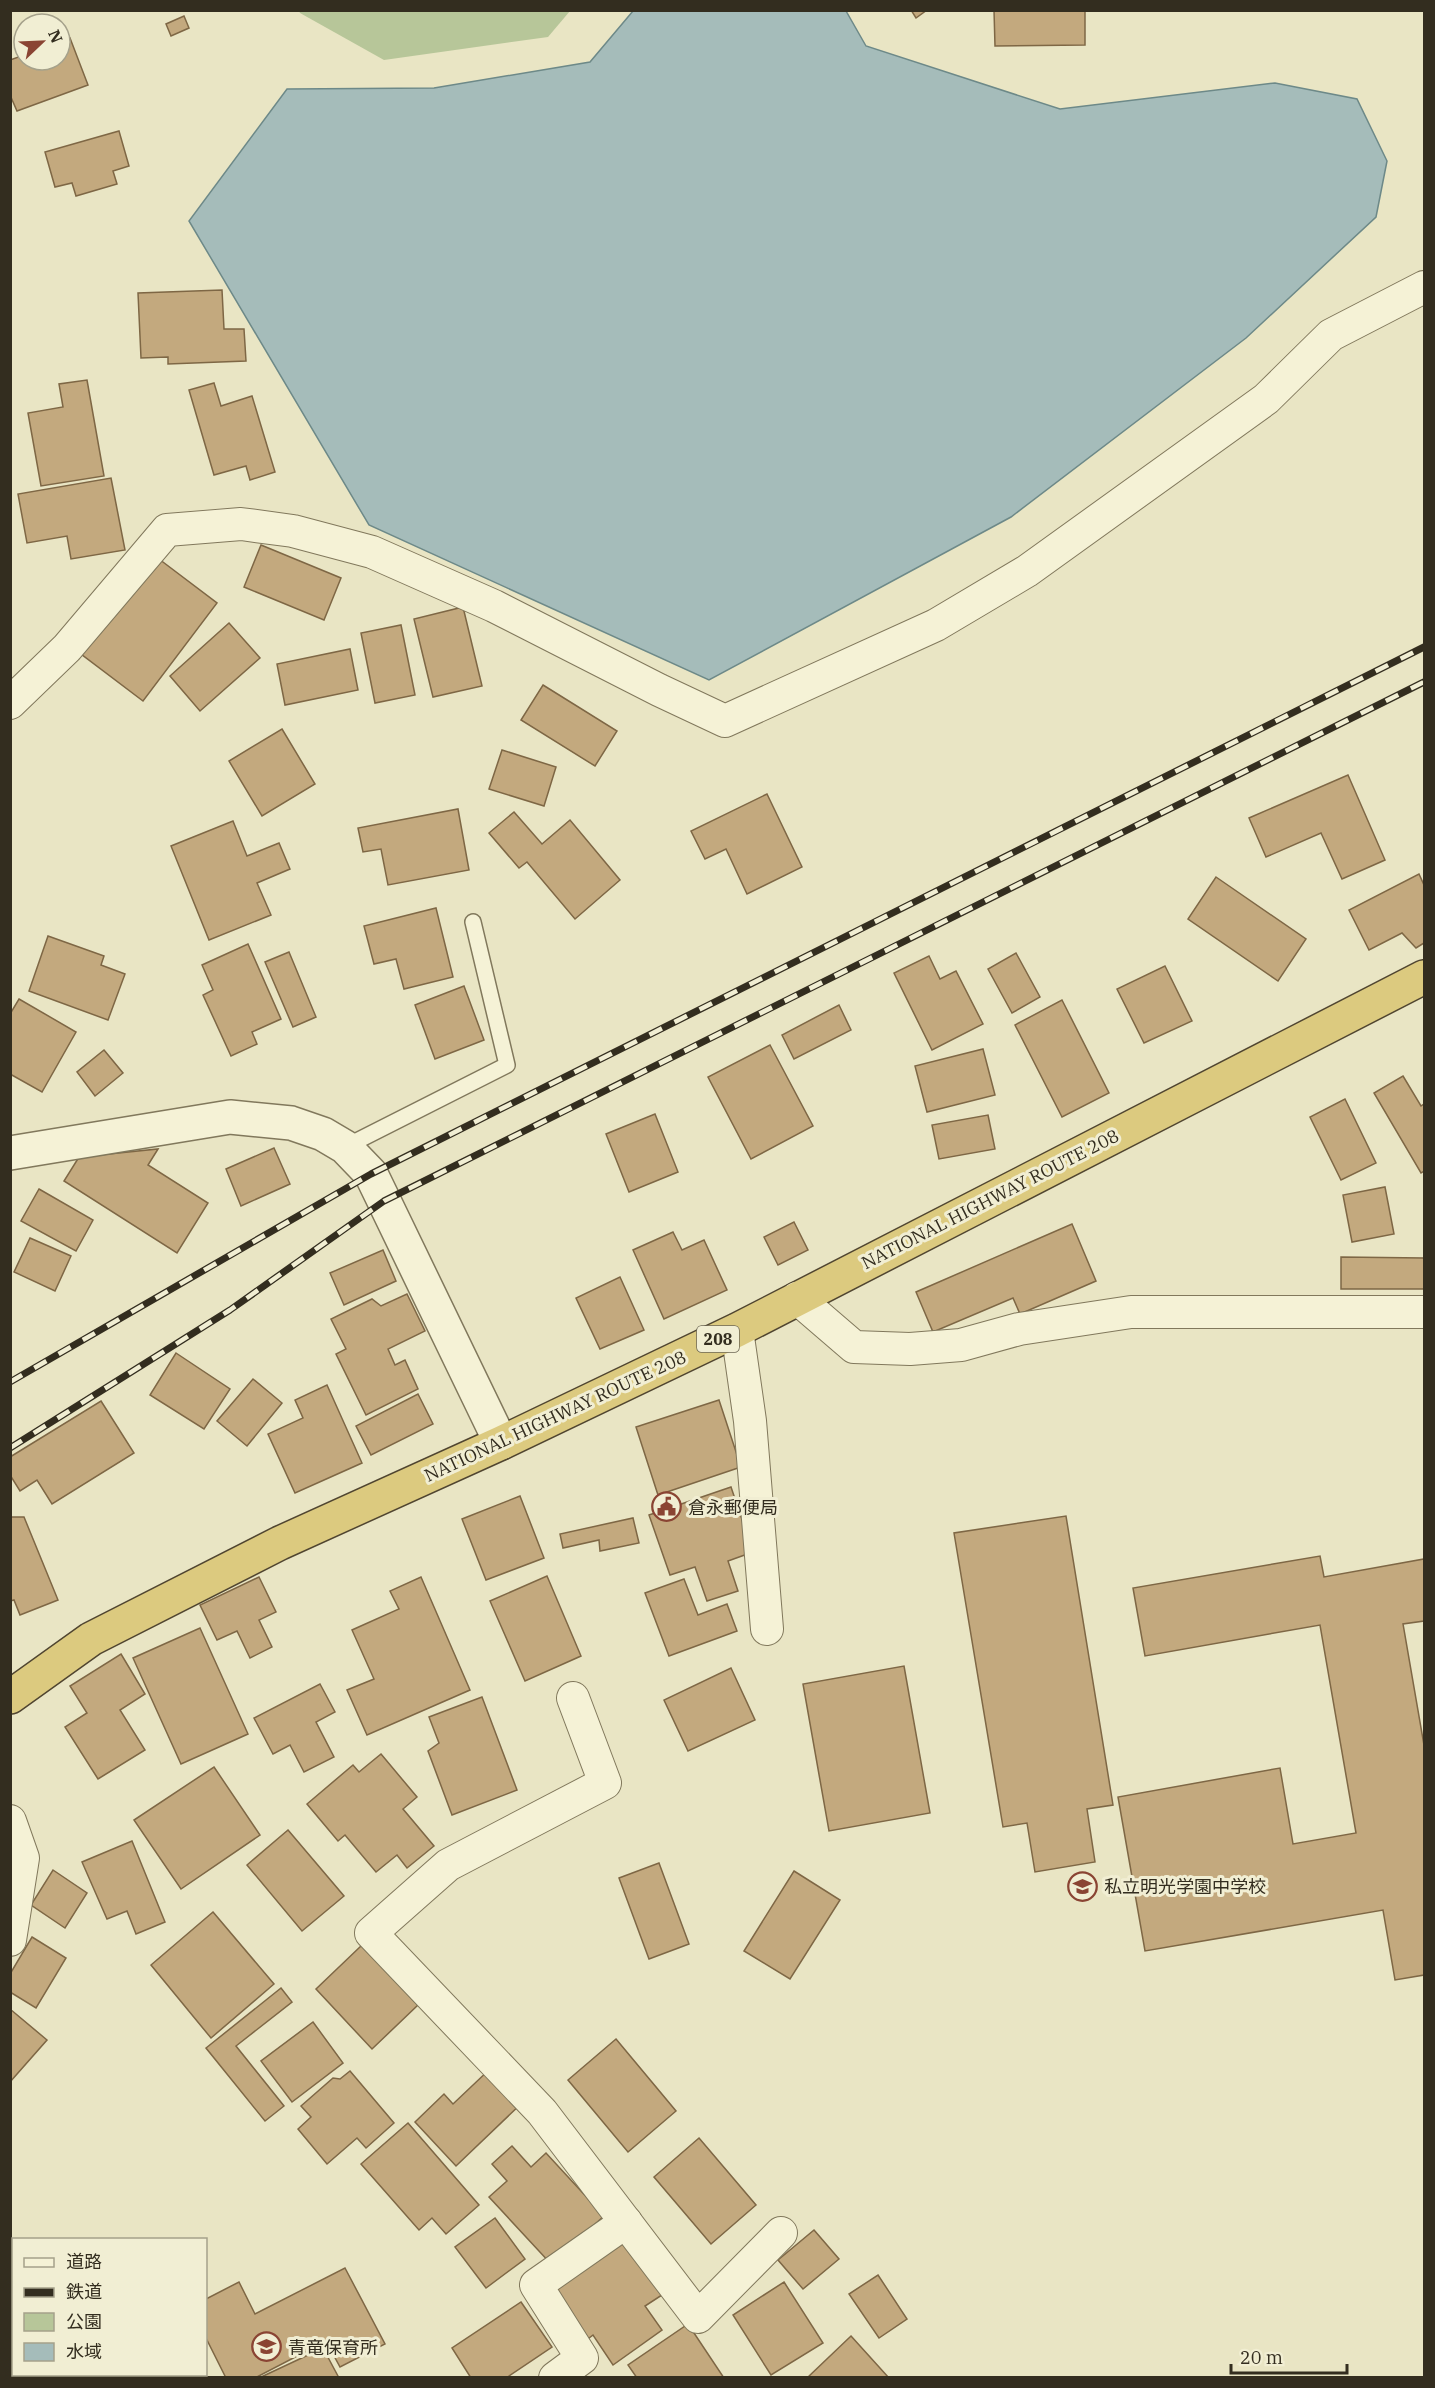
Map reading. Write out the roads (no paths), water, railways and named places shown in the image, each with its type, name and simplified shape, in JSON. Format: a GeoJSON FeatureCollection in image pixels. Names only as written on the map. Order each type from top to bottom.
{"type":"FeatureCollection","features":[{"type":"Feature","properties":{"kind":"highway","name":"NATIONAL HIGHWAY ROUTE 208"},"geometry":{"type":"LineString","coordinates":[[10,1696],[91,1639],[280,1543],[501,1443],[737,1330],[1425,976]]}},
{"type":"Feature","properties":{"kind":"street"},"geometry":{"type":"LineString","coordinates":[[10,703],[67,648],[166,531],[241,524],[293,531],[372,552],[494,606],[725,721],[936,625],[1027,571],[1266,399],[1331,335],[1425,287]]}},
{"type":"Feature","properties":{"kind":"street"},"geometry":{"type":"LineString","coordinates":[[10,1153],[230,1117],[291,1123],[323,1134],[345,1148],[371,1174],[501,1443]]}},
{"type":"Feature","properties":{"kind":"street"},"geometry":{"type":"LineString","coordinates":[[797,1298],[854,1347],[888,1348],[961,1345],[1019,1329],[1131,1312],[1425,1312]]}},
{"type":"Feature","properties":{"kind":"street"},"geometry":{"type":"LineString","coordinates":[[737,1330],[750,1421],[767,1629]]}},
{"type":"Feature","properties":{"kind":"street"},"geometry":{"type":"LineString","coordinates":[[573,1698],[605,1783],[448,1864],[371,1933],[542,2112],[698,2317],[781,2233]]}},
{"type":"Feature","properties":{"kind":"street"},"geometry":{"type":"LineString","coordinates":[[10,1821],[23,1858],[10,1940]]}},
{"type":"Feature","properties":{"kind":"street"},"geometry":{"type":"LineString","coordinates":[[555,2378],[582,2358],[536,2285],[626,2222]]}},
{"type":"Feature","properties":{"kind":"lane"},"geometry":{"type":"LineString","coordinates":[[345,1148],[507,1065],[473,922]]}},
{"type":"Feature","properties":{"kind":"water"},"geometry":{"type":"Polygon","coordinates":[[[633,11],[846,11],[866,46],[1060,109],[1275,83],[1357,99],[1387,161],[1376,217],[1246,338],[1011,517],[709,680],[369,525],[189,221],[287,89],[434,88],[590,62],[633,11]]]}},
{"type":"Feature","properties":{"kind":"railway"},"geometry":{"type":"LineString","coordinates":[[10,1382],[371,1174],[1424,647]]}},
{"type":"Feature","properties":{"kind":"railway"},"geometry":{"type":"LineString","coordinates":[[10,1448],[230,1310],[384,1201],[1424,682]]}},
{"type":"Feature","properties":{"kind":"place","name":"倉永郵便局"},"geometry":{"type":"Point","coordinates":[667,1507]}},
{"type":"Feature","properties":{"kind":"place","name":"私立明光学園中学校"},"geometry":{"type":"Point","coordinates":[1083,1886]}},
{"type":"Feature","properties":{"kind":"place","name":"青竜保育所"},"geometry":{"type":"Point","coordinates":[267,2347]}}]}
